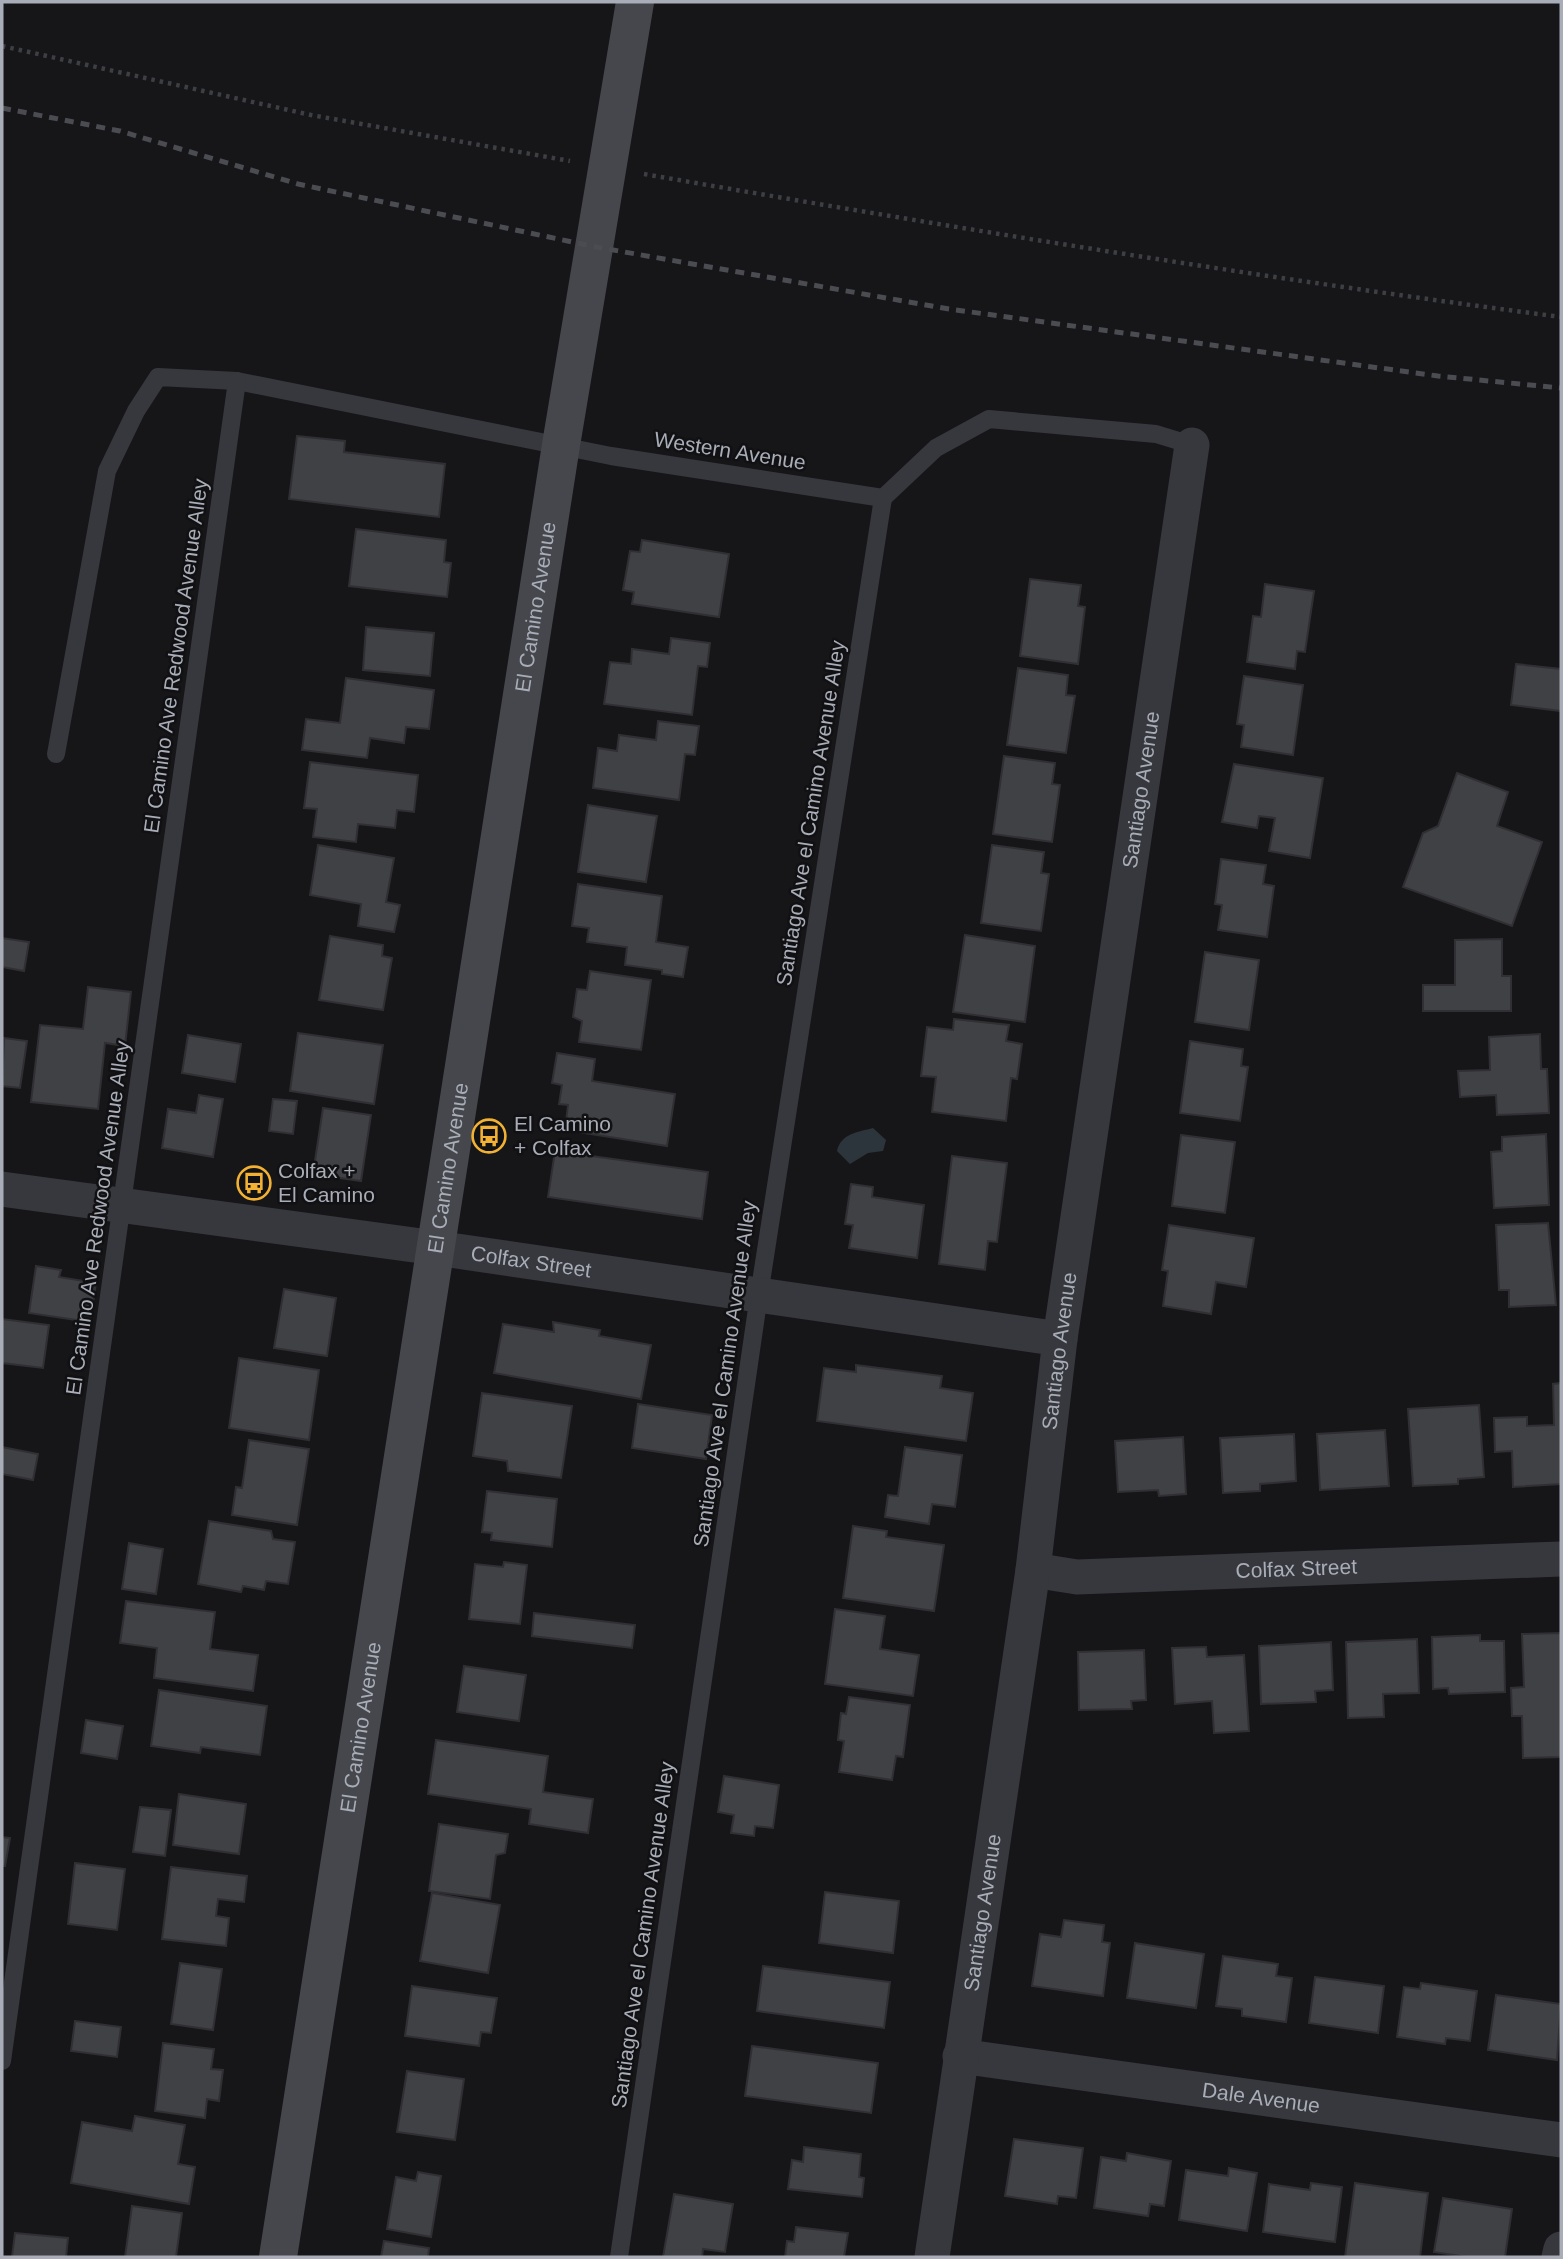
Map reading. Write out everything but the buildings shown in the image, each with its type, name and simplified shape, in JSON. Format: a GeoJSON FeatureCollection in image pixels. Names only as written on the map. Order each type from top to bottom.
{"type":"FeatureCollection","features":[{"type":"Feature","properties":{"kind":"main road","name":"El Camino Avenue"},"geometry":{"type":"LineString","coordinates":[[278,2257],[561,445],[635,2]]}},
{"type":"Feature","properties":{"kind":"street","name":"Santiago Avenue"},"geometry":{"type":"LineString","coordinates":[[932,2257],[1033,1570],[1060,1339],[1176,537],[1192,445]]}},
{"type":"Feature","properties":{"kind":"street","name":"Colfax Street"},"geometry":{"type":"LineString","coordinates":[[2,1189],[436,1248],[1060,1339]]}},
{"type":"Feature","properties":{"kind":"street","name":"Colfax Street"},"geometry":{"type":"LineString","coordinates":[[1033,1570],[1077,1577],[1561,1559]]}},
{"type":"Feature","properties":{"kind":"street","name":"Dale Avenue"},"geometry":{"type":"LineString","coordinates":[[960,2056],[1561,2140]]}},
{"type":"Feature","properties":{"kind":"street"},"geometry":{"type":"LineString","coordinates":[[1559,2257],[1561,2249]]}},
{"type":"Feature","properties":{"kind":"lane","name":"Western Avenue"},"geometry":{"type":"LineString","coordinates":[[56,754],[107,471],[136,411],[158,377],[237,381],[561,445],[883,498]]}},
{"type":"Feature","properties":{"kind":"lane","name":"El Camino Ave Redwood Avenue Alley"},"geometry":{"type":"LineString","coordinates":[[2,2061],[237,381]]}},
{"type":"Feature","properties":{"kind":"lane"},"geometry":{"type":"LineString","coordinates":[[883,498],[936,448],[989,419],[1156,434],[1192,445]]}},
{"type":"Feature","properties":{"kind":"lane","name":"Santiago Ave el Camino Avenue Alley"},"geometry":{"type":"LineString","coordinates":[[619,2257],[759,1296],[883,498]]}},
{"type":"Feature","properties":{"kind":"path"},"geometry":{"type":"LineString","coordinates":[[2,46],[311,115],[609,168],[1122,254],[1336,287],[1561,317]]}},
{"type":"Feature","properties":{"kind":"shaded area"},"geometry":{"type":"Polygon","coordinates":[[[873,1128],[886,1140],[883,1151],[868,1153],[850,1164],[837,1151],[846,1137],[873,1128]]]}},
{"type":"Feature","properties":{"kind":"railway"},"geometry":{"type":"LineString","coordinates":[[2,108],[120,131],[298,184],[596,247],[949,309],[1438,376],[1561,388]]}},
{"type":"Feature","properties":{"kind":"place","name":"El Camino + Colfax"},"geometry":{"type":"Point","coordinates":[489,1136]}},
{"type":"Feature","properties":{"kind":"place","name":"Colfax + El Camino"},"geometry":{"type":"Point","coordinates":[254,1183]}}]}
